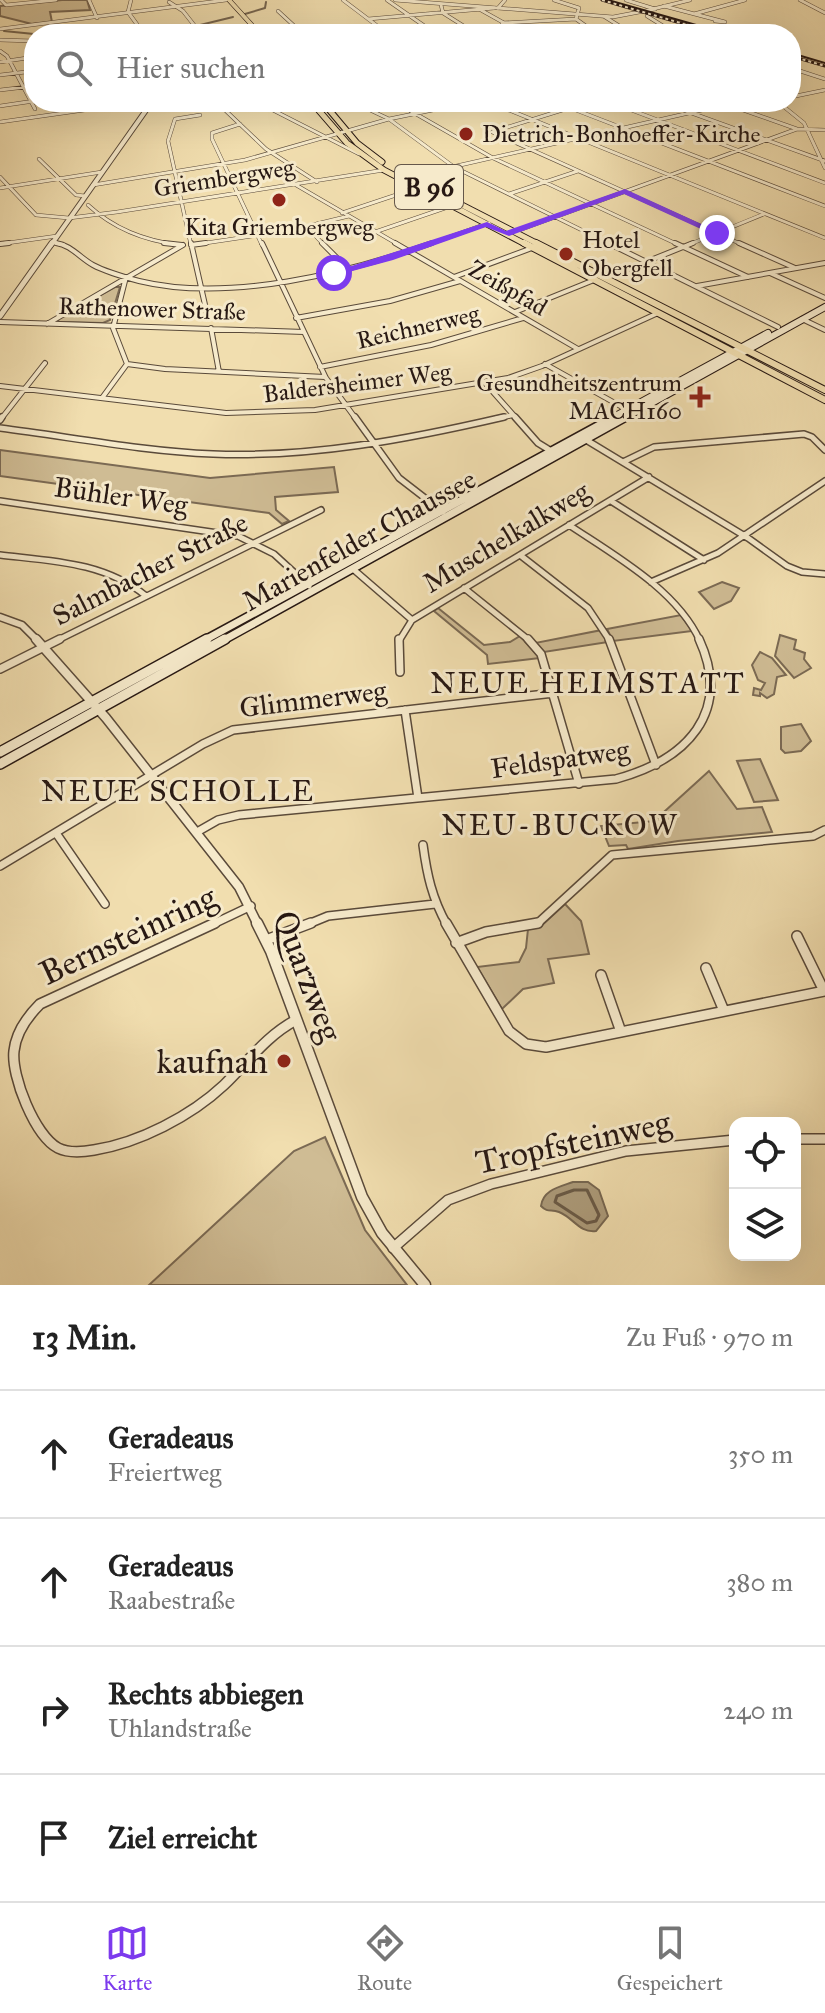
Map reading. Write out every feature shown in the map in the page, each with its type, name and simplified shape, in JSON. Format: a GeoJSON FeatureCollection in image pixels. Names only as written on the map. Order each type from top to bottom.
{"type":"FeatureCollection","features":[{"type":"Feature","properties":{"kind":"main road"},"geometry":{"type":"LineString","coordinates":[[225,0],[244,24]]}},
{"type":"Feature","properties":{"kind":"main road"},"geometry":{"type":"LineString","coordinates":[[225,0],[250,24]]}},
{"type":"Feature","properties":{"kind":"main road","name":"B 96"},"geometry":{"type":"LineString","coordinates":[[319,112],[359,154],[399,179],[709,339],[773,364],[825,390]]}},
{"type":"Feature","properties":{"kind":"main road","name":"B 96"},"geometry":{"type":"LineString","coordinates":[[331,112],[366,150],[408,177],[717,335],[765,368],[825,400]]}},
{"type":"Feature","properties":{"kind":"main road"},"geometry":{"type":"LineString","coordinates":[[330,125],[340,124]]}},
{"type":"Feature","properties":{"kind":"main road"},"geometry":{"type":"LineString","coordinates":[[740,351],[802,319],[825,302]]}},
{"type":"Feature","properties":{"kind":"main road"},"geometry":{"type":"LineString","coordinates":[[740,351],[776,326],[825,302]]}},
{"type":"Feature","properties":{"kind":"main road"},"geometry":{"type":"LineString","coordinates":[[709,339],[717,335]]}},
{"type":"Feature","properties":{"kind":"main road","name":"Marienfelder Chaussee"},"geometry":{"type":"LineString","coordinates":[[0,752],[95,705],[740,351]]}},
{"type":"Feature","properties":{"kind":"main road"},"geometry":{"type":"LineString","coordinates":[[765,368],[773,364]]}},
{"type":"Feature","properties":{"kind":"main road","name":"Marienfelder Chaussee"},"geometry":{"type":"LineString","coordinates":[[310,587],[353,569],[551,451],[583,438]]}},
{"type":"Feature","properties":{"kind":"main road","name":"Marienfelder Chaussee"},"geometry":{"type":"LineString","coordinates":[[0,764],[95,705]]}},
{"type":"Feature","properties":{"kind":"street"},"geometry":{"type":"LineString","coordinates":[[1,0],[6,5],[56,0]]}},
{"type":"Feature","properties":{"kind":"street"},"geometry":{"type":"LineString","coordinates":[[89,0],[97,18]]}},
{"type":"Feature","properties":{"kind":"street"},"geometry":{"type":"LineString","coordinates":[[131,0],[127,6],[137,24]]}},
{"type":"Feature","properties":{"kind":"street"},"geometry":{"type":"LineString","coordinates":[[44,24],[215,0]]}},
{"type":"Feature","properties":{"kind":"street"},"geometry":{"type":"LineString","coordinates":[[196,3],[225,0]]}},
{"type":"Feature","properties":{"kind":"street"},"geometry":{"type":"LineString","coordinates":[[343,0],[375,24]]}},
{"type":"Feature","properties":{"kind":"street"},"geometry":{"type":"LineString","coordinates":[[387,0],[422,24]]}},
{"type":"Feature","properties":{"kind":"street"},"geometry":{"type":"LineString","coordinates":[[395,0],[576,17],[584,24]]}},
{"type":"Feature","properties":{"kind":"street"},"geometry":{"type":"LineString","coordinates":[[496,8],[505,0]]}},
{"type":"Feature","properties":{"kind":"street"},"geometry":{"type":"LineString","coordinates":[[554,0],[579,8],[576,17]]}},
{"type":"Feature","properties":{"kind":"street"},"geometry":{"type":"LineString","coordinates":[[626,0],[655,9]]}},
{"type":"Feature","properties":{"kind":"street"},"geometry":{"type":"LineString","coordinates":[[368,19],[478,8],[502,23],[605,17],[635,14],[688,0]]}},
{"type":"Feature","properties":{"kind":"street"},"geometry":{"type":"LineString","coordinates":[[692,14],[743,0]]}},
{"type":"Feature","properties":{"kind":"street"},"geometry":{"type":"LineString","coordinates":[[800,0],[825,13]]}},
{"type":"Feature","properties":{"kind":"street"},"geometry":{"type":"LineString","coordinates":[[169,2],[193,24]]}},
{"type":"Feature","properties":{"kind":"street"},"geometry":{"type":"LineString","coordinates":[[438,3],[442,13],[460,24]]}},
{"type":"Feature","properties":{"kind":"street"},"geometry":{"type":"LineString","coordinates":[[664,6],[715,21]]}},
{"type":"Feature","properties":{"kind":"street"},"geometry":{"type":"LineString","coordinates":[[278,11],[292,24]]}},
{"type":"Feature","properties":{"kind":"street"},"geometry":{"type":"LineString","coordinates":[[647,16],[660,24]]}},
{"type":"Feature","properties":{"kind":"street"},"geometry":{"type":"LineString","coordinates":[[605,17],[616,24]]}},
{"type":"Feature","properties":{"kind":"street"},"geometry":{"type":"LineString","coordinates":[[0,29],[24,26]]}},
{"type":"Feature","properties":{"kind":"street"},"geometry":{"type":"LineString","coordinates":[[0,40],[24,41]]}},
{"type":"Feature","properties":{"kind":"street"},"geometry":{"type":"LineString","coordinates":[[0,51],[9,60],[23,87],[0,90]]}},
{"type":"Feature","properties":{"kind":"street"},"geometry":{"type":"LineString","coordinates":[[0,62],[24,58]]}},
{"type":"Feature","properties":{"kind":"street"},"geometry":{"type":"LineString","coordinates":[[801,71],[825,79]]}},
{"type":"Feature","properties":{"kind":"street"},"geometry":{"type":"LineString","coordinates":[[0,75],[24,72]]}},
{"type":"Feature","properties":{"kind":"street"},"geometry":{"type":"LineString","coordinates":[[801,95],[825,90]]}},
{"type":"Feature","properties":{"kind":"street"},"geometry":{"type":"LineString","coordinates":[[819,92],[825,96]]}},
{"type":"Feature","properties":{"kind":"street"},"geometry":{"type":"LineString","coordinates":[[0,106],[24,102]]}},
{"type":"Feature","properties":{"kind":"street"},"geometry":{"type":"LineString","coordinates":[[0,122],[70,112]]}},
{"type":"Feature","properties":{"kind":"street"},"geometry":{"type":"LineString","coordinates":[[0,316],[145,112]]}},
{"type":"Feature","properties":{"kind":"street"},"geometry":{"type":"LineString","coordinates":[[227,112],[271,152],[317,182]]}},
{"type":"Feature","properties":{"kind":"street"},"geometry":{"type":"LineString","coordinates":[[276,112],[359,154]]}},
{"type":"Feature","properties":{"kind":"street"},"geometry":{"type":"LineString","coordinates":[[374,112],[389,119],[453,166],[776,326]]}},
{"type":"Feature","properties":{"kind":"street"},"geometry":{"type":"LineString","coordinates":[[93,185],[223,164],[423,112]]}},
{"type":"Feature","properties":{"kind":"street"},"geometry":{"type":"LineString","coordinates":[[513,112],[825,238]]}},
{"type":"Feature","properties":{"kind":"street"},"geometry":{"type":"LineString","coordinates":[[555,112],[492,132],[795,268]]}},
{"type":"Feature","properties":{"kind":"street"},"geometry":{"type":"LineString","coordinates":[[579,112],[825,206]]}},
{"type":"Feature","properties":{"kind":"street"},"geometry":{"type":"LineString","coordinates":[[636,112],[825,183]]}},
{"type":"Feature","properties":{"kind":"street"},"geometry":{"type":"LineString","coordinates":[[399,179],[694,112]]}},
{"type":"Feature","properties":{"kind":"street"},"geometry":{"type":"LineString","coordinates":[[747,112],[797,129],[825,130]]}},
{"type":"Feature","properties":{"kind":"street"},"geometry":{"type":"LineString","coordinates":[[753,112],[756,115]]}},
{"type":"Feature","properties":{"kind":"street"},"geometry":{"type":"LineString","coordinates":[[792,112],[807,129],[825,168]]}},
{"type":"Feature","properties":{"kind":"street"},"geometry":{"type":"LineString","coordinates":[[418,113],[492,157],[748,277]]}},
{"type":"Feature","properties":{"kind":"street"},"geometry":{"type":"LineString","coordinates":[[689,113],[823,161]]}},
{"type":"Feature","properties":{"kind":"street"},"geometry":{"type":"LineString","coordinates":[[200,115],[174,121],[168,141],[208,318]]}},
{"type":"Feature","properties":{"kind":"street"},"geometry":{"type":"LineString","coordinates":[[240,124],[218,128],[212,133],[237,195],[325,377],[404,482],[444,514]]}},
{"type":"Feature","properties":{"kind":"street"},"geometry":{"type":"LineString","coordinates":[[506,234],[797,129]]}},
{"type":"Feature","properties":{"kind":"street"},"geometry":{"type":"LineString","coordinates":[[39,159],[76,195],[85,196]]}},
{"type":"Feature","properties":{"kind":"street","name":"Griembergweg"},"geometry":{"type":"LineString","coordinates":[[0,177],[37,216],[69,218],[237,195],[384,170]]}},
{"type":"Feature","properties":{"kind":"street"},"geometry":{"type":"LineString","coordinates":[[509,194],[578,171]]}},
{"type":"Feature","properties":{"kind":"street"},"geometry":{"type":"LineString","coordinates":[[0,188],[102,172]]}},
{"type":"Feature","properties":{"kind":"street","name":"Zeißpfad"},"geometry":{"type":"LineString","coordinates":[[296,185],[578,349]]}},
{"type":"Feature","properties":{"kind":"street"},"geometry":{"type":"LineString","coordinates":[[342,213],[417,188]]}},
{"type":"Feature","properties":{"kind":"street"},"geometry":{"type":"LineString","coordinates":[[88,205],[97,214],[136,235],[183,245],[257,236],[349,216]]}},
{"type":"Feature","properties":{"kind":"street"},"geometry":{"type":"LineString","coordinates":[[375,232],[451,206]]}},
{"type":"Feature","properties":{"kind":"street"},"geometry":{"type":"LineString","coordinates":[[606,278],[764,214]]}},
{"type":"Feature","properties":{"kind":"street"},"geometry":{"type":"LineString","coordinates":[[52,242],[63,244],[88,263],[126,277],[201,287],[280,284],[349,270],[496,222]]}},
{"type":"Feature","properties":{"kind":"street"},"geometry":{"type":"LineString","coordinates":[[307,227],[349,270]]}},
{"type":"Feature","properties":{"kind":"street"},"geometry":{"type":"LineString","coordinates":[[0,244],[57,236]]}},
{"type":"Feature","properties":{"kind":"street"},"geometry":{"type":"LineString","coordinates":[[47,324],[183,245]]}},
{"type":"Feature","properties":{"kind":"street"},"geometry":{"type":"LineString","coordinates":[[454,277],[532,248]]}},
{"type":"Feature","properties":{"kind":"street"},"geometry":{"type":"LineString","coordinates":[[697,286],[825,263]]}},
{"type":"Feature","properties":{"kind":"street"},"geometry":{"type":"LineString","coordinates":[[770,273],[825,302]]}},
{"type":"Feature","properties":{"kind":"street"},"geometry":{"type":"LineString","coordinates":[[126,277],[114,326],[127,364]]}},
{"type":"Feature","properties":{"kind":"street","name":"Reichnerweg"},"geometry":{"type":"LineString","coordinates":[[515,312],[594,280]]}},
{"type":"Feature","properties":{"kind":"street"},"geometry":{"type":"LineString","coordinates":[[296,318],[372,305],[460,281]]}},
{"type":"Feature","properties":{"kind":"street","name":"Baldersheimer Weg"},"geometry":{"type":"LineString","coordinates":[[0,386],[239,414],[291,413],[485,383],[545,364],[658,313]]}},
{"type":"Feature","properties":{"kind":"street","name":"Reichnerweg"},"geometry":{"type":"LineString","coordinates":[[320,367],[431,345],[523,318]]}},
{"type":"Feature","properties":{"kind":"street"},"geometry":{"type":"LineString","coordinates":[[802,319],[825,330]]}},
{"type":"Feature","properties":{"kind":"street","name":"Rathenower Straße"},"geometry":{"type":"LineString","coordinates":[[0,322],[304,332]]}},
{"type":"Feature","properties":{"kind":"street"},"geometry":{"type":"LineString","coordinates":[[211,328],[219,372]]}},
{"type":"Feature","properties":{"kind":"street"},"geometry":{"type":"LineString","coordinates":[[0,420],[45,363]]}},
{"type":"Feature","properties":{"kind":"street"},"geometry":{"type":"LineString","coordinates":[[127,364],[325,377]]}},
{"type":"Feature","properties":{"kind":"street"},"geometry":{"type":"LineString","coordinates":[[102,398],[127,364]]}},
{"type":"Feature","properties":{"kind":"street"},"geometry":{"type":"LineString","coordinates":[[545,364],[630,412]]}},
{"type":"Feature","properties":{"kind":"street"},"geometry":{"type":"LineString","coordinates":[[485,383],[538,443],[551,451]]}},
{"type":"Feature","properties":{"kind":"street"},"geometry":{"type":"LineString","coordinates":[[0,428],[211,454],[257,453],[373,444],[513,415]]}},
{"type":"Feature","properties":{"kind":"street"},"geometry":{"type":"LineString","coordinates":[[623,462],[654,447],[804,434],[812,437],[825,450]]}},
{"type":"Feature","properties":{"kind":"street"},"geometry":{"type":"LineString","coordinates":[[583,438],[802,572],[825,574]]}},
{"type":"Feature","properties":{"kind":"street","name":"Muschelkalkweg"},"geometry":{"type":"LineString","coordinates":[[353,569],[412,620],[649,477]]}},
{"type":"Feature","properties":{"kind":"street"},"geometry":{"type":"LineString","coordinates":[[651,582],[704,560],[825,481]]}},
{"type":"Feature","properties":{"kind":"street","name":"Bühler Weg"},"geometry":{"type":"LineString","coordinates":[[0,501],[222,532],[253,542],[274,554],[310,587]]}},
{"type":"Feature","properties":{"kind":"street"},"geometry":{"type":"LineString","coordinates":[[611,501],[704,560]]}},
{"type":"Feature","properties":{"kind":"street","name":"Salmbacher Straße"},"geometry":{"type":"LineString","coordinates":[[0,669],[321,510]]}},
{"type":"Feature","properties":{"kind":"street","name":"Feldspatweg"},"geometry":{"type":"LineString","coordinates":[[197,832],[218,820],[239,815],[579,784],[625,777],[656,765],[679,749],[697,730],[708,708],[712,680],[706,653],[694,629],[651,582],[569,525]]}},
{"type":"Feature","properties":{"kind":"street"},"geometry":{"type":"LineString","coordinates":[[0,555],[100,570],[127,581],[146,596]]}},
{"type":"Feature","properties":{"kind":"street"},"geometry":{"type":"LineString","coordinates":[[520,555],[566,589],[598,620],[614,651],[656,765]]}},
{"type":"Feature","properties":{"kind":"street"},"geometry":{"type":"LineString","coordinates":[[464,588],[537,649],[547,667],[579,784]]}},
{"type":"Feature","properties":{"kind":"street","name":"Quarzweg"},"geometry":{"type":"LineString","coordinates":[[0,617],[22,625],[95,705],[197,832],[251,906],[362,1197],[393,1248],[425,1285]]}},
{"type":"Feature","properties":{"kind":"street"},"geometry":{"type":"LineString","coordinates":[[400,672],[398,638],[412,620]]}},
{"type":"Feature","properties":{"kind":"street","name":"Glimmerweg"},"geometry":{"type":"LineString","coordinates":[[0,866],[214,738],[233,730],[554,693]]}},
{"type":"Feature","properties":{"kind":"street"},"geometry":{"type":"LineString","coordinates":[[405,710],[418,798]]}},
{"type":"Feature","properties":{"kind":"street"},"geometry":{"type":"LineString","coordinates":[[456,943],[482,933],[538,923],[612,855],[813,836],[825,830]]}},
{"type":"Feature","properties":{"kind":"street"},"geometry":{"type":"LineString","coordinates":[[56,833],[105,904]]}},
{"type":"Feature","properties":{"kind":"street"},"geometry":{"type":"LineString","coordinates":[[423,845],[428,882],[435,904],[505,1025],[526,1044],[546,1047],[824,991],[797,936]]}},
{"type":"Feature","properties":{"kind":"street"},"geometry":{"type":"LineString","coordinates":[[266,940],[328,916],[435,904]]}},
{"type":"Feature","properties":{"kind":"street","name":"Bernsteinring"},"geometry":{"type":"LineString","coordinates":[[251,906],[40,1004],[28,1016],[16,1037],[14,1065],[20,1088],[38,1125],[59,1149],[79,1152],[109,1146],[157,1129],[192,1111],[219,1089],[282,1026],[296,1020]]}},
{"type":"Feature","properties":{"kind":"street"},"geometry":{"type":"LineString","coordinates":[[706,968],[724,1011]]}},
{"type":"Feature","properties":{"kind":"street"},"geometry":{"type":"LineString","coordinates":[[601,975],[621,1032]]}},
{"type":"Feature","properties":{"kind":"street"},"geometry":{"type":"LineString","coordinates":[[801,1139],[825,1139]]}},
{"type":"Feature","properties":{"kind":"street","name":"Tropfsteinweg"},"geometry":{"type":"LineString","coordinates":[[393,1248],[448,1200],[491,1184],[597,1156],[729,1140]]}},
{"type":"Feature","properties":{"kind":"shaded area"},"geometry":{"type":"Polygon","coordinates":[[[87,0],[90,10],[50,12],[52,22],[32,24],[0,16],[0,6],[87,0]]]}},
{"type":"Feature","properties":{"kind":"shaded area"},"geometry":{"type":"Polygon","coordinates":[[[120,287],[110,320],[103,323],[59,322],[57,319],[120,287]]]}},
{"type":"Feature","properties":{"kind":"shaded area"},"geometry":{"type":"Polygon","coordinates":[[[0,450],[210,478],[334,467],[338,492],[275,497],[276,510],[289,521],[282,524],[269,513],[0,476],[0,450]]]}},
{"type":"Feature","properties":{"kind":"shaded area"},"geometry":{"type":"Polygon","coordinates":[[[722,582],[739,588],[731,601],[714,609],[699,592],[722,582]]]}},
{"type":"Feature","properties":{"kind":"shaded area"},"geometry":{"type":"Polygon","coordinates":[[[438,608],[484,645],[510,642],[520,636],[540,658],[488,664],[487,655],[434,611],[438,608]]]}},
{"type":"Feature","properties":{"kind":"shaded area"},"geometry":{"type":"Polygon","coordinates":[[[681,615],[692,631],[613,641],[607,629],[681,615]]]}},
{"type":"Feature","properties":{"kind":"shaded area"},"geometry":{"type":"Polygon","coordinates":[[[602,630],[608,642],[544,652],[535,643],[602,630]]]}},
{"type":"Feature","properties":{"kind":"shaded area"},"geometry":{"type":"Polygon","coordinates":[[[780,635],[796,640],[794,649],[805,653],[804,659],[811,668],[794,678],[775,656],[780,635]]]}},
{"type":"Feature","properties":{"kind":"shaded area"},"geometry":{"type":"Polygon","coordinates":[[[760,652],[772,658],[786,675],[777,677],[774,694],[767,698],[760,693],[760,696],[753,695],[754,688],[761,690],[765,683],[758,680],[752,665],[760,652]]]}},
{"type":"Feature","properties":{"kind":"shaded area"},"geometry":{"type":"Polygon","coordinates":[[[801,724],[811,741],[801,751],[785,753],[781,749],[781,727],[801,724]]]}},
{"type":"Feature","properties":{"kind":"shaded area"},"geometry":{"type":"Polygon","coordinates":[[[760,759],[778,800],[754,802],[737,761],[760,759]]]}},
{"type":"Feature","properties":{"kind":"shaded area"},"geometry":{"type":"Polygon","coordinates":[[[709,771],[737,809],[762,807],[772,832],[628,849],[626,845],[609,846],[601,826],[654,821],[709,771]]]}},
{"type":"Feature","properties":{"kind":"shaded area"},"geometry":{"type":"Polygon","coordinates":[[[565,904],[581,921],[589,954],[548,959],[554,983],[523,989],[502,1009],[477,967],[519,962],[526,948],[528,929],[541,926],[565,904]]]}},
{"type":"Feature","properties":{"kind":"shaded area"},"geometry":{"type":"Polygon","coordinates":[[[325,1137],[365,1230],[407,1285],[149,1285],[294,1151],[325,1137]]]}},
{"type":"Feature","properties":{"kind":"water"},"geometry":{"type":"Polygon","coordinates":[[[573,1182],[588,1182],[599,1190],[608,1216],[596,1231],[585,1230],[564,1215],[541,1206],[548,1193],[573,1182]]]}},
{"type":"Feature","properties":{"kind":"waterway"},"geometry":{"type":"LineString","coordinates":[[245,14],[265,8],[266,2]]}},
{"type":"Feature","properties":{"kind":"waterway"},"geometry":{"type":"LineString","coordinates":[[204,24],[233,17]]}},
{"type":"Feature","properties":{"kind":"waterway"},"geometry":{"type":"LineString","coordinates":[[4,31],[24,33]]}},
{"type":"Feature","properties":{"kind":"tram line"},"geometry":{"type":"LineString","coordinates":[[608,0],[693,24]]}},
{"type":"Feature","properties":{"kind":"tram line"},"geometry":{"type":"LineString","coordinates":[[801,56],[825,63]]}},
{"type":"Feature","properties":{"kind":"railway"},"geometry":{"type":"LineString","coordinates":[[602,0],[684,24]]}},
{"type":"Feature","properties":{"kind":"railway"},"geometry":{"type":"LineString","coordinates":[[801,59],[825,66]]}},
{"type":"Feature","properties":{"kind":"place","name":"Dietrich-Bonhoeffer-Kirche"},"geometry":{"type":"Point","coordinates":[466,134]}},
{"type":"Feature","properties":{"kind":"place","name":"Kita Griembergweg"},"geometry":{"type":"Point","coordinates":[279,200]}},
{"type":"Feature","properties":{"kind":"place","name":"Hotel Obergfell"},"geometry":{"type":"Point","coordinates":[566,254]}},
{"type":"Feature","properties":{"kind":"place","name":"Gesundheitszentrum MACH160"},"geometry":{"type":"Point","coordinates":[700,397]}},
{"type":"Feature","properties":{"kind":"place","name":"kaufnah"},"geometry":{"type":"Point","coordinates":[284,1061]}},
{"type":"Feature","properties":{"kind":"district","name":"NEUE HEIMSTATT"},"geometry":{"type":"Point","coordinates":[588,683]}},
{"type":"Feature","properties":{"kind":"district","name":"NEUE SCHOLLE"},"geometry":{"type":"Point","coordinates":[178,791]}},
{"type":"Feature","properties":{"kind":"district","name":"NEU-BUCKOW"},"geometry":{"type":"Point","coordinates":[560,825]}},
{"type":"Feature","properties":{"kind":"route"},"geometry":{"type":"LineString","coordinates":[[334,273],[390,258],[487,224],[506,234],[625,191],[717,233]]}}]}
